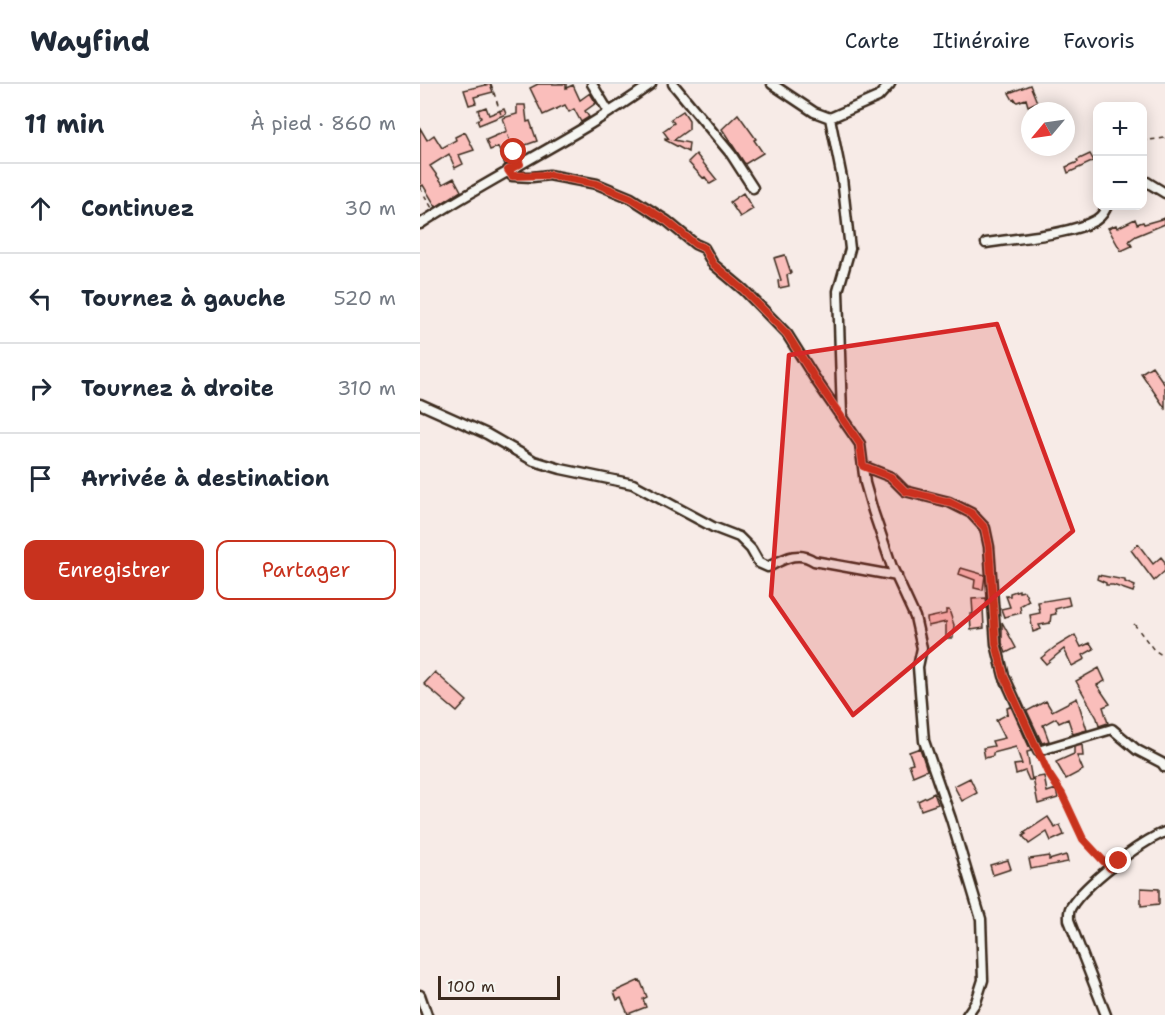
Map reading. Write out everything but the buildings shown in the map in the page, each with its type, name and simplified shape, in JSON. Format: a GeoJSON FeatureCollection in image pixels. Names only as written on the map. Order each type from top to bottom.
{"type":"FeatureCollection","features":[{"type":"Feature","properties":{"kind":"street"},"geometry":{"type":"LineString","coordinates":[[592,84],[609,112]]}},
{"type":"Feature","properties":{"kind":"street"},"geometry":{"type":"LineString","coordinates":[[420,224],[609,112],[651,84]]}},
{"type":"Feature","properties":{"kind":"street"},"geometry":{"type":"LineString","coordinates":[[673,84],[730,154],[753,188]]}},
{"type":"Feature","properties":{"kind":"street"},"geometry":{"type":"LineString","coordinates":[[772,84],[814,112],[830,118],[878,97],[890,84]]}},
{"type":"Feature","properties":{"kind":"street"},"geometry":{"type":"LineString","coordinates":[[830,118],[842,178],[850,249],[838,291],[842,416]]}},
{"type":"Feature","properties":{"kind":"street"},"geometry":{"type":"LineString","coordinates":[[508,170],[512,176],[549,175],[597,184],[631,198],[704,248],[713,264],[744,290],[787,334],[860,444],[865,483],[873,511],[915,617],[922,648],[918,667],[924,741],[951,819],[981,919],[983,980],[976,1002],[967,1015]]}},
{"type":"Feature","properties":{"kind":"street"},"geometry":{"type":"LineString","coordinates":[[1147,182],[1165,193]]}},
{"type":"Feature","properties":{"kind":"street"},"geometry":{"type":"LineString","coordinates":[[987,243],[1070,230],[1094,221],[1105,210]]}},
{"type":"Feature","properties":{"kind":"street"},"geometry":{"type":"LineString","coordinates":[[420,404],[487,434],[534,460],[561,469],[633,484],[713,527],[739,537],[752,549],[759,563],[768,567],[793,555],[897,576]]}},
{"type":"Feature","properties":{"kind":"street"},"geometry":{"type":"LineString","coordinates":[[863,466],[891,477],[905,491],[949,502],[971,513],[985,528],[989,547],[996,644],[1004,676],[1038,751],[1112,729],[1137,750],[1162,763],[1165,767]]}},
{"type":"Feature","properties":{"kind":"street"},"geometry":{"type":"LineString","coordinates":[[1106,1015],[1068,921],[1069,909],[1081,894],[1110,868],[1165,832]]}},
{"type":"Feature","properties":{"kind":"street"},"geometry":{"type":"LineString","coordinates":[[420,995],[427,1015]]}},
{"type":"Feature","properties":{"kind":"path"},"geometry":{"type":"LineString","coordinates":[[491,84],[509,140],[520,164]]}},
{"type":"Feature","properties":{"kind":"path"},"geometry":{"type":"LineString","coordinates":[[1147,140],[1165,138]]}},
{"type":"Feature","properties":{"kind":"path"},"geometry":{"type":"LineString","coordinates":[[420,188],[435,214]]}},
{"type":"Feature","properties":{"kind":"path"},"geometry":{"type":"LineString","coordinates":[[1134,624],[1154,650],[1165,657]]}},
{"type":"Feature","properties":{"kind":"path"},"geometry":{"type":"LineString","coordinates":[[1038,751],[1083,839],[1110,868]]}},
{"type":"Feature","properties":{"kind":"highlighted area"},"geometry":{"type":"Polygon","coordinates":[[[997,324],[1073,531],[853,715],[771,596],[789,355],[997,324]]]}},
{"type":"Feature","properties":{"kind":"route"},"geometry":{"type":"LineString","coordinates":[[514,152],[520,164],[508,170],[512,176],[549,175],[597,184],[631,198],[704,248],[707,256],[722,274],[744,290],[787,334],[860,444],[863,466],[891,477],[905,491],[949,502],[971,513],[985,528],[989,547],[996,644],[1004,676],[1048,773],[1062,794],[1083,839],[1110,868],[1119,861]]}}]}
